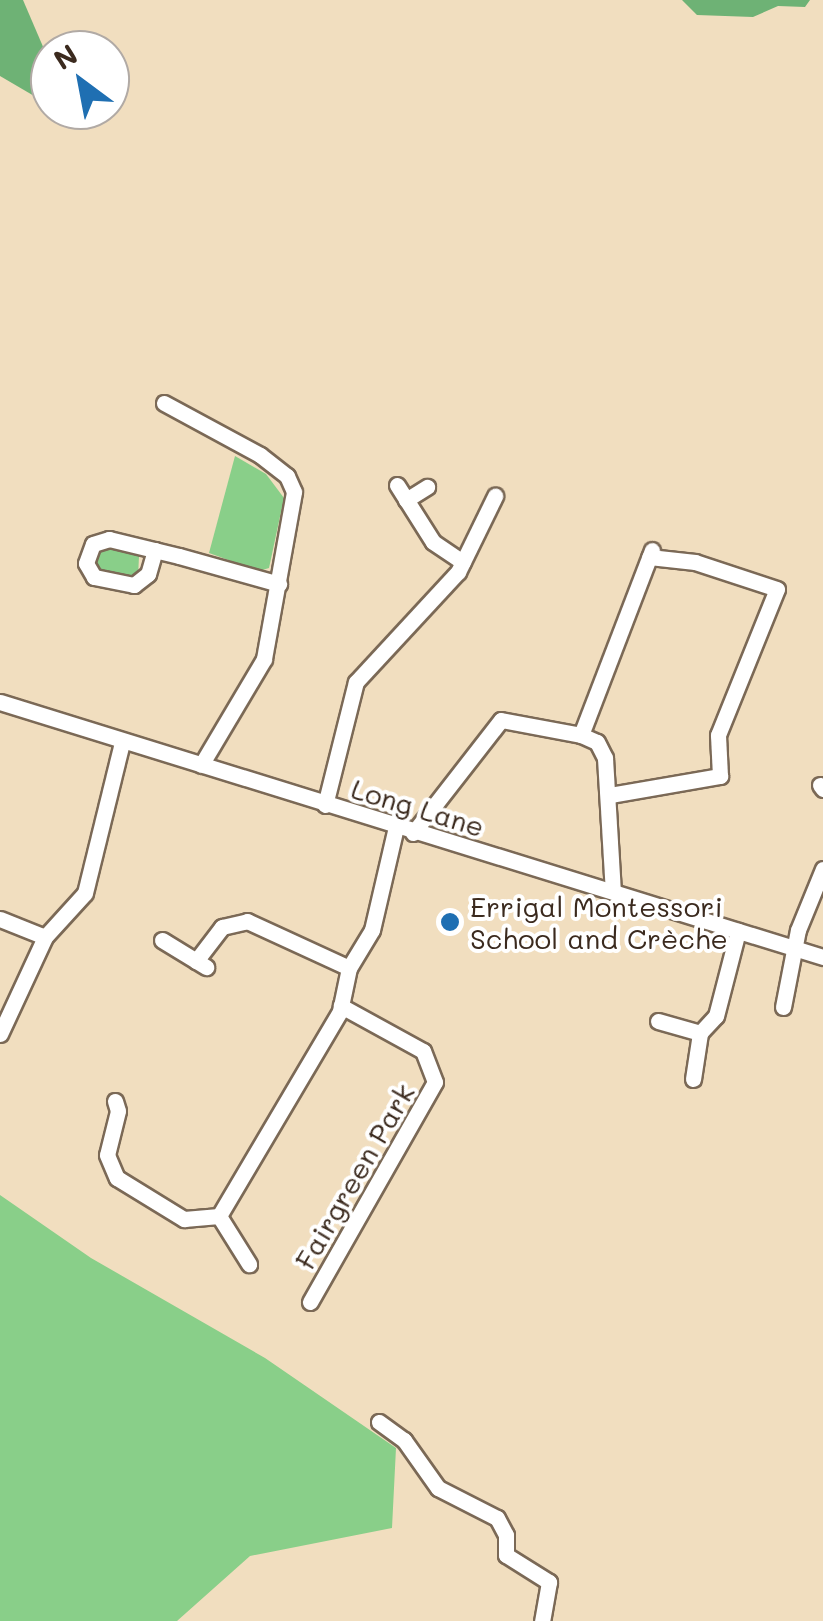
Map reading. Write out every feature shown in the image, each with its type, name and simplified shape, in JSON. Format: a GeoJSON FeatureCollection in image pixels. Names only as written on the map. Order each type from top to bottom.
{"type":"FeatureCollection","features":[{"type":"Feature","properties":{"kind":"street"},"geometry":{"type":"LineString","coordinates":[[164,403],[222,432],[287,476],[294,504],[260,667],[201,765]]}},
{"type":"Feature","properties":{"kind":"street"},"geometry":{"type":"LineString","coordinates":[[397,484],[433,542],[463,562]]}},
{"type":"Feature","properties":{"kind":"street"},"geometry":{"type":"LineString","coordinates":[[406,500],[426,487]]}},
{"type":"Feature","properties":{"kind":"street"},"geometry":{"type":"LineString","coordinates":[[326,805],[362,670],[428,609],[463,562],[496,496]]}},
{"type":"Feature","properties":{"kind":"street"},"geometry":{"type":"LineString","coordinates":[[155,550],[278,584]]}},
{"type":"Feature","properties":{"kind":"street"},"geometry":{"type":"LineString","coordinates":[[581,735],[650,554],[695,562],[777,589],[718,736],[722,781],[610,795]]}},
{"type":"Feature","properties":{"kind":"street","name":"Long Lane"},"geometry":{"type":"LineString","coordinates":[[0,702],[396,828],[823,957]]}},
{"type":"Feature","properties":{"kind":"street"},"geometry":{"type":"LineString","coordinates":[[413,832],[502,720],[581,735],[604,751],[610,795],[613,892]]}},
{"type":"Feature","properties":{"kind":"street"},"geometry":{"type":"LineString","coordinates":[[0,1034],[45,937],[85,894],[122,742]]}},
{"type":"Feature","properties":{"kind":"street"},"geometry":{"type":"LineString","coordinates":[[114,1101],[118,1111],[107,1155],[117,1178],[184,1219],[219,1216],[341,1006],[349,968],[372,930],[396,828]]}},
{"type":"Feature","properties":{"kind":"street"},"geometry":{"type":"LineString","coordinates":[[783,1007],[793,948],[823,870]]}},
{"type":"Feature","properties":{"kind":"street"},"geometry":{"type":"LineString","coordinates":[[0,919],[45,937]]}},
{"type":"Feature","properties":{"kind":"street"},"geometry":{"type":"LineString","coordinates":[[162,940],[201,964],[222,927],[247,921],[349,968]]}},
{"type":"Feature","properties":{"kind":"street"},"geometry":{"type":"LineString","coordinates":[[694,1079],[700,1033],[716,1016],[738,931]]}},
{"type":"Feature","properties":{"kind":"street","name":"Fairgreen Park"},"geometry":{"type":"LineString","coordinates":[[310,1302],[435,1082],[424,1051],[341,1006]]}},
{"type":"Feature","properties":{"kind":"street"},"geometry":{"type":"LineString","coordinates":[[658,1022],[700,1033]]}},
{"type":"Feature","properties":{"kind":"street","name":"Fairgreen Park"},"geometry":{"type":"LineString","coordinates":[[219,1216],[249,1264]]}},
{"type":"Feature","properties":{"kind":"street"},"geometry":{"type":"LineString","coordinates":[[379,1422],[404,1440],[438,1488],[497,1518],[506,1554],[549,1582],[542,1621]]}},
{"type":"Feature","properties":{"kind":"green space"},"geometry":{"type":"Polygon","coordinates":[[[0,0],[23,0],[36,30],[30,30],[30,94],[0,76],[0,0]]]}},
{"type":"Feature","properties":{"kind":"green space"},"geometry":{"type":"Polygon","coordinates":[[[682,0],[810,0],[805,7],[778,6],[753,17],[697,15],[682,0]]]}},
{"type":"Feature","properties":{"kind":"green space"},"geometry":{"type":"Polygon","coordinates":[[[235,456],[266,474],[284,498],[269,568],[259,571],[209,553],[235,456]]]}},
{"type":"Feature","properties":{"kind":"green space"},"geometry":{"type":"Polygon","coordinates":[[[107,547],[139,556],[138,578],[98,571],[94,556],[107,547]]]}},
{"type":"Feature","properties":{"kind":"green space"},"geometry":{"type":"Polygon","coordinates":[[[0,1195],[91,1258],[265,1358],[396,1448],[392,1528],[250,1556],[177,1621],[0,1621],[0,1195]]]}},
{"type":"Feature","properties":{"kind":"place","name":"Errigal Montessori School and Crèche"},"geometry":{"type":"Point","coordinates":[450,922]}}]}
